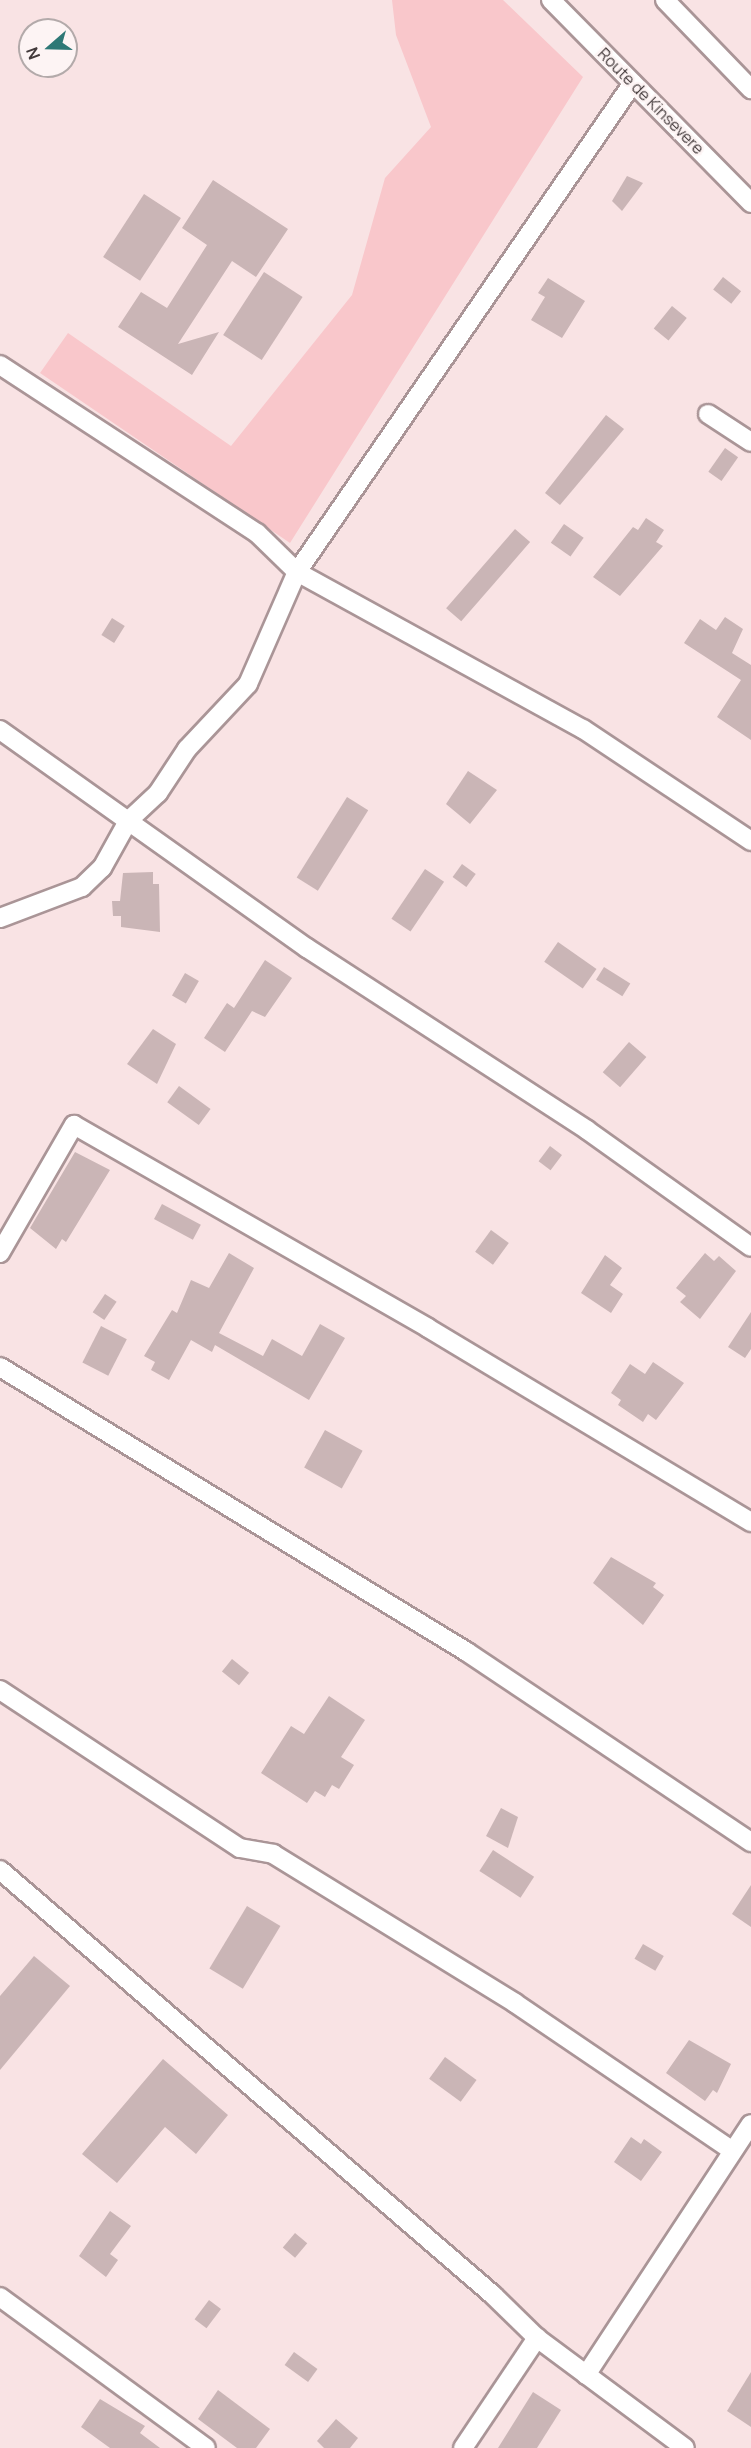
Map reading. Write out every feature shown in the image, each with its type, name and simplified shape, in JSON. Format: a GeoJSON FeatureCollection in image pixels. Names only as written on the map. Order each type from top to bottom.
{"type":"FeatureCollection","features":[{"type":"Feature","properties":{"kind":"street","name":"Route de Kinsevere"},"geometry":{"type":"LineString","coordinates":[[551,0],[751,203]]}},
{"type":"Feature","properties":{"kind":"street"},"geometry":{"type":"LineString","coordinates":[[670,2],[751,89]]}},
{"type":"Feature","properties":{"kind":"street"},"geometry":{"type":"LineString","coordinates":[[0,918],[82,887],[102,868],[128,821],[158,793],[187,749],[249,684],[297,572],[633,83]]}},
{"type":"Feature","properties":{"kind":"street"},"geometry":{"type":"LineString","coordinates":[[0,365],[257,533],[297,572],[583,729],[751,841]]}},
{"type":"Feature","properties":{"kind":"street"},"geometry":{"type":"LineString","coordinates":[[708,414],[751,442]]}},
{"type":"Feature","properties":{"kind":"street"},"geometry":{"type":"LineString","coordinates":[[0,730],[306,948],[587,1130],[751,1247]]}},
{"type":"Feature","properties":{"kind":"street"},"geometry":{"type":"LineString","coordinates":[[0,1253],[74,1125],[428,1328],[751,1522]]}},
{"type":"Feature","properties":{"kind":"street"},"geometry":{"type":"LineString","coordinates":[[0,1367],[466,1652],[751,1842]]}},
{"type":"Feature","properties":{"kind":"street"},"geometry":{"type":"LineString","coordinates":[[0,1690],[240,1848],[273,1854],[515,2003],[733,2151]]}},
{"type":"Feature","properties":{"kind":"street"},"geometry":{"type":"LineString","coordinates":[[0,1870],[494,2295],[537,2338],[685,2448]]}},
{"type":"Feature","properties":{"kind":"street"},"geometry":{"type":"LineString","coordinates":[[586,2375],[751,2124]]}},
{"type":"Feature","properties":{"kind":"street"},"geometry":{"type":"LineString","coordinates":[[0,2297],[206,2448]]}},
{"type":"Feature","properties":{"kind":"street"},"geometry":{"type":"LineString","coordinates":[[463,2448],[537,2338]]}},
{"type":"Feature","properties":{"kind":"shaded area"},"geometry":{"type":"Polygon","coordinates":[[[392,0],[503,0],[583,77],[290,543],[40,373],[68,333],[231,446],[352,295],[385,178],[431,127],[396,35],[392,0]]]}},
{"type":"Feature","properties":{"kind":"building"},"geometry":{"type":"Polygon","coordinates":[[[627,176],[643,183],[622,211],[612,201],[627,176]]]}},
{"type":"Feature","properties":{"kind":"building"},"geometry":{"type":"Polygon","coordinates":[[[213,180],[288,229],[256,277],[232,261],[178,344],[219,332],[192,375],[118,327],[141,292],[167,308],[207,245],[182,228],[213,180]]]}},
{"type":"Feature","properties":{"kind":"building"},"geometry":{"type":"Polygon","coordinates":[[[144,194],[181,218],[140,281],[103,257],[144,194]]]}},
{"type":"Feature","properties":{"kind":"building"},"geometry":{"type":"Polygon","coordinates":[[[264,272],[303,297],[262,360],[223,335],[264,272]]]}},
{"type":"Feature","properties":{"kind":"building"},"geometry":{"type":"Polygon","coordinates":[[[723,277],[741,291],[731,304],[713,290],[723,277]]]}},
{"type":"Feature","properties":{"kind":"building"},"geometry":{"type":"Polygon","coordinates":[[[548,278],[585,301],[562,338],[531,320],[545,297],[538,293],[548,278]]]}},
{"type":"Feature","properties":{"kind":"building"},"geometry":{"type":"Polygon","coordinates":[[[672,306],[687,318],[669,340],[654,329],[672,306]]]}},
{"type":"Feature","properties":{"kind":"building"},"geometry":{"type":"Polygon","coordinates":[[[606,415],[624,429],[560,505],[545,493],[606,415]]]}},
{"type":"Feature","properties":{"kind":"building"},"geometry":{"type":"Polygon","coordinates":[[[725,448],[738,457],[721,481],[708,472],[725,448]]]}},
{"type":"Feature","properties":{"kind":"building"},"geometry":{"type":"Polygon","coordinates":[[[646,518],[664,530],[656,542],[663,546],[620,596],[593,577],[633,527],[638,530],[646,518]]]}},
{"type":"Feature","properties":{"kind":"building"},"geometry":{"type":"Polygon","coordinates":[[[564,524],[584,538],[570,557],[551,543],[564,524]]]}},
{"type":"Feature","properties":{"kind":"building"},"geometry":{"type":"Polygon","coordinates":[[[515,529],[530,542],[461,621],[446,608],[515,529]]]}},
{"type":"Feature","properties":{"kind":"building"},"geometry":{"type":"Polygon","coordinates":[[[725,617],[743,629],[732,653],[751,665],[751,740],[717,717],[741,680],[684,643],[700,619],[716,630],[725,617]]]}},
{"type":"Feature","properties":{"kind":"building"},"geometry":{"type":"Polygon","coordinates":[[[112,618],[125,626],[114,643],[101,635],[112,618]]]}},
{"type":"Feature","properties":{"kind":"building"},"geometry":{"type":"Polygon","coordinates":[[[468,771],[497,790],[470,824],[446,804],[468,771]]]}},
{"type":"Feature","properties":{"kind":"building"},"geometry":{"type":"Polygon","coordinates":[[[347,797],[368,810],[318,891],[297,878],[347,797]]]}},
{"type":"Feature","properties":{"kind":"building"},"geometry":{"type":"Polygon","coordinates":[[[462,864],[476,874],[466,887],[453,877],[462,864]]]}},
{"type":"Feature","properties":{"kind":"building"},"geometry":{"type":"Polygon","coordinates":[[[425,869],[444,882],[411,932],[391,919],[425,869]]]}},
{"type":"Feature","properties":{"kind":"building"},"geometry":{"type":"Polygon","coordinates":[[[153,872],[153,884],[159,884],[160,932],[121,927],[121,916],[113,916],[112,901],[120,901],[123,873],[153,872]]]}},
{"type":"Feature","properties":{"kind":"building"},"geometry":{"type":"Polygon","coordinates":[[[558,942],[597,969],[583,989],[544,962],[558,942]]]}},
{"type":"Feature","properties":{"kind":"building"},"geometry":{"type":"Polygon","coordinates":[[[265,960],[292,978],[265,1017],[252,1011],[225,1052],[204,1038],[227,1003],[234,1008],[265,960]]]}},
{"type":"Feature","properties":{"kind":"building"},"geometry":{"type":"Polygon","coordinates":[[[604,967],[630,983],[622,996],[596,980],[604,967]]]}},
{"type":"Feature","properties":{"kind":"building"},"geometry":{"type":"Polygon","coordinates":[[[185,973],[199,981],[186,1004],[172,996],[185,973]]]}},
{"type":"Feature","properties":{"kind":"building"},"geometry":{"type":"Polygon","coordinates":[[[153,1029],[176,1044],[157,1084],[127,1064],[153,1029]]]}},
{"type":"Feature","properties":{"kind":"building"},"geometry":{"type":"Polygon","coordinates":[[[629,1042],[646,1057],[620,1087],[603,1072],[629,1042]]]}},
{"type":"Feature","properties":{"kind":"building"},"geometry":{"type":"Polygon","coordinates":[[[179,1086],[211,1109],[199,1125],[167,1102],[179,1086]]]}},
{"type":"Feature","properties":{"kind":"building"},"geometry":{"type":"Polygon","coordinates":[[[550,1146],[562,1155],[551,1170],[539,1161],[550,1146]]]}},
{"type":"Feature","properties":{"kind":"building"},"geometry":{"type":"Polygon","coordinates":[[[75,1152],[110,1170],[66,1242],[62,1239],[56,1249],[30,1228],[75,1152]]]}},
{"type":"Feature","properties":{"kind":"building"},"geometry":{"type":"Polygon","coordinates":[[[162,1204],[201,1225],[193,1240],[154,1219],[162,1204]]]}},
{"type":"Feature","properties":{"kind":"building"},"geometry":{"type":"Polygon","coordinates":[[[491,1230],[509,1243],[493,1265],[475,1252],[491,1230]]]}},
{"type":"Feature","properties":{"kind":"building"},"geometry":{"type":"Polygon","coordinates":[[[229,1253],[254,1268],[219,1333],[263,1356],[272,1339],[302,1356],[320,1324],[345,1338],[309,1400],[215,1345],[212,1352],[191,1340],[169,1380],[151,1370],[155,1362],[144,1356],[172,1310],[177,1313],[191,1280],[209,1288],[229,1253]]]}},
{"type":"Feature","properties":{"kind":"building"},"geometry":{"type":"Polygon","coordinates":[[[705,1253],[714,1261],[719,1256],[736,1271],[700,1319],[680,1302],[686,1296],[676,1288],[705,1253]]]}},
{"type":"Feature","properties":{"kind":"building"},"geometry":{"type":"Polygon","coordinates":[[[605,1255],[622,1268],[610,1285],[623,1294],[611,1313],[581,1293],[605,1255]]]}},
{"type":"Feature","properties":{"kind":"building"},"geometry":{"type":"Polygon","coordinates":[[[105,1294],[117,1302],[104,1320],[93,1312],[105,1294]]]}},
{"type":"Feature","properties":{"kind":"building"},"geometry":{"type":"Polygon","coordinates":[[[751,1312],[751,1349],[745,1358],[728,1347],[751,1312]]]}},
{"type":"Feature","properties":{"kind":"building"},"geometry":{"type":"Polygon","coordinates":[[[101,1326],[127,1339],[108,1376],[82,1363],[101,1326]]]}},
{"type":"Feature","properties":{"kind":"building"},"geometry":{"type":"Polygon","coordinates":[[[653,1362],[684,1383],[656,1420],[648,1414],[643,1422],[618,1405],[621,1400],[611,1393],[630,1364],[645,1374],[653,1362]]]}},
{"type":"Feature","properties":{"kind":"building"},"geometry":{"type":"Polygon","coordinates":[[[325,1430],[363,1451],[342,1488],[304,1468],[325,1430]]]}},
{"type":"Feature","properties":{"kind":"building"},"geometry":{"type":"Polygon","coordinates":[[[611,1557],[656,1583],[653,1587],[664,1595],[643,1625],[593,1583],[611,1557]]]}},
{"type":"Feature","properties":{"kind":"building"},"geometry":{"type":"Polygon","coordinates":[[[232,1659],[249,1673],[239,1685],[222,1671],[232,1659]]]}},
{"type":"Feature","properties":{"kind":"building"},"geometry":{"type":"Polygon","coordinates":[[[329,1696],[365,1720],[341,1757],[354,1765],[339,1789],[332,1785],[325,1797],[315,1791],[307,1803],[261,1773],[291,1726],[304,1734],[329,1696]]]}},
{"type":"Feature","properties":{"kind":"building"},"geometry":{"type":"Polygon","coordinates":[[[501,1808],[518,1817],[508,1848],[486,1836],[501,1808]]]}},
{"type":"Feature","properties":{"kind":"building"},"geometry":{"type":"Polygon","coordinates":[[[493,1850],[534,1877],[520,1898],[479,1871],[493,1850]]]}},
{"type":"Feature","properties":{"kind":"building"},"geometry":{"type":"Polygon","coordinates":[[[751,1885],[751,1927],[732,1914],[751,1885]]]}},
{"type":"Feature","properties":{"kind":"building"},"geometry":{"type":"Polygon","coordinates":[[[247,1906],[280,1926],[243,1989],[209,1969],[247,1906]]]}},
{"type":"Feature","properties":{"kind":"building"},"geometry":{"type":"Polygon","coordinates":[[[643,1944],[664,1956],[655,1971],[635,1959],[643,1944]]]}},
{"type":"Feature","properties":{"kind":"building"},"geometry":{"type":"Polygon","coordinates":[[[34,1956],[70,1986],[0,2070],[0,1996],[34,1956]]]}},
{"type":"Feature","properties":{"kind":"building"},"geometry":{"type":"Polygon","coordinates":[[[689,2040],[731,2064],[717,2093],[713,2090],[705,2101],[666,2073],[689,2040]]]}},
{"type":"Feature","properties":{"kind":"building"},"geometry":{"type":"Polygon","coordinates":[[[445,2057],[477,2080],[461,2102],[429,2079],[445,2057]]]}},
{"type":"Feature","properties":{"kind":"building"},"geometry":{"type":"Polygon","coordinates":[[[163,2059],[228,2115],[196,2154],[165,2127],[117,2183],[82,2154],[163,2059]]]}},
{"type":"Feature","properties":{"kind":"building"},"geometry":{"type":"Polygon","coordinates":[[[631,2137],[641,2144],[644,2139],[662,2152],[641,2181],[614,2162],[631,2137]]]}},
{"type":"Feature","properties":{"kind":"building"},"geometry":{"type":"Polygon","coordinates":[[[110,2211],[131,2226],[110,2254],[118,2260],[106,2277],[79,2256],[110,2211]]]}},
{"type":"Feature","properties":{"kind":"building"},"geometry":{"type":"Polygon","coordinates":[[[295,2233],[307,2243],[295,2258],[283,2248],[295,2233]]]}},
{"type":"Feature","properties":{"kind":"building"},"geometry":{"type":"Polygon","coordinates":[[[209,2300],[221,2309],[207,2328],[195,2319],[209,2300]]]}},
{"type":"Feature","properties":{"kind":"building"},"geometry":{"type":"Polygon","coordinates":[[[294,2352],[317,2369],[308,2382],[285,2365],[294,2352]]]}},
{"type":"Feature","properties":{"kind":"building"},"geometry":{"type":"Polygon","coordinates":[[[751,2372],[751,2427],[727,2411],[751,2372]]]}},
{"type":"Feature","properties":{"kind":"building"},"geometry":{"type":"Polygon","coordinates":[[[218,2390],[270,2429],[256,2448],[237,2448],[198,2419],[218,2390]]]}},
{"type":"Feature","properties":{"kind":"building"},"geometry":{"type":"Polygon","coordinates":[[[533,2392],[561,2410],[537,2448],[498,2448],[533,2392]]]}},
{"type":"Feature","properties":{"kind":"building"},"geometry":{"type":"Polygon","coordinates":[[[100,2399],[145,2426],[140,2433],[160,2448],[110,2448],[81,2427],[100,2399]]]}},
{"type":"Feature","properties":{"kind":"building"},"geometry":{"type":"Polygon","coordinates":[[[336,2419],[358,2438],[350,2448],[324,2448],[317,2441],[336,2419]]]}}]}
